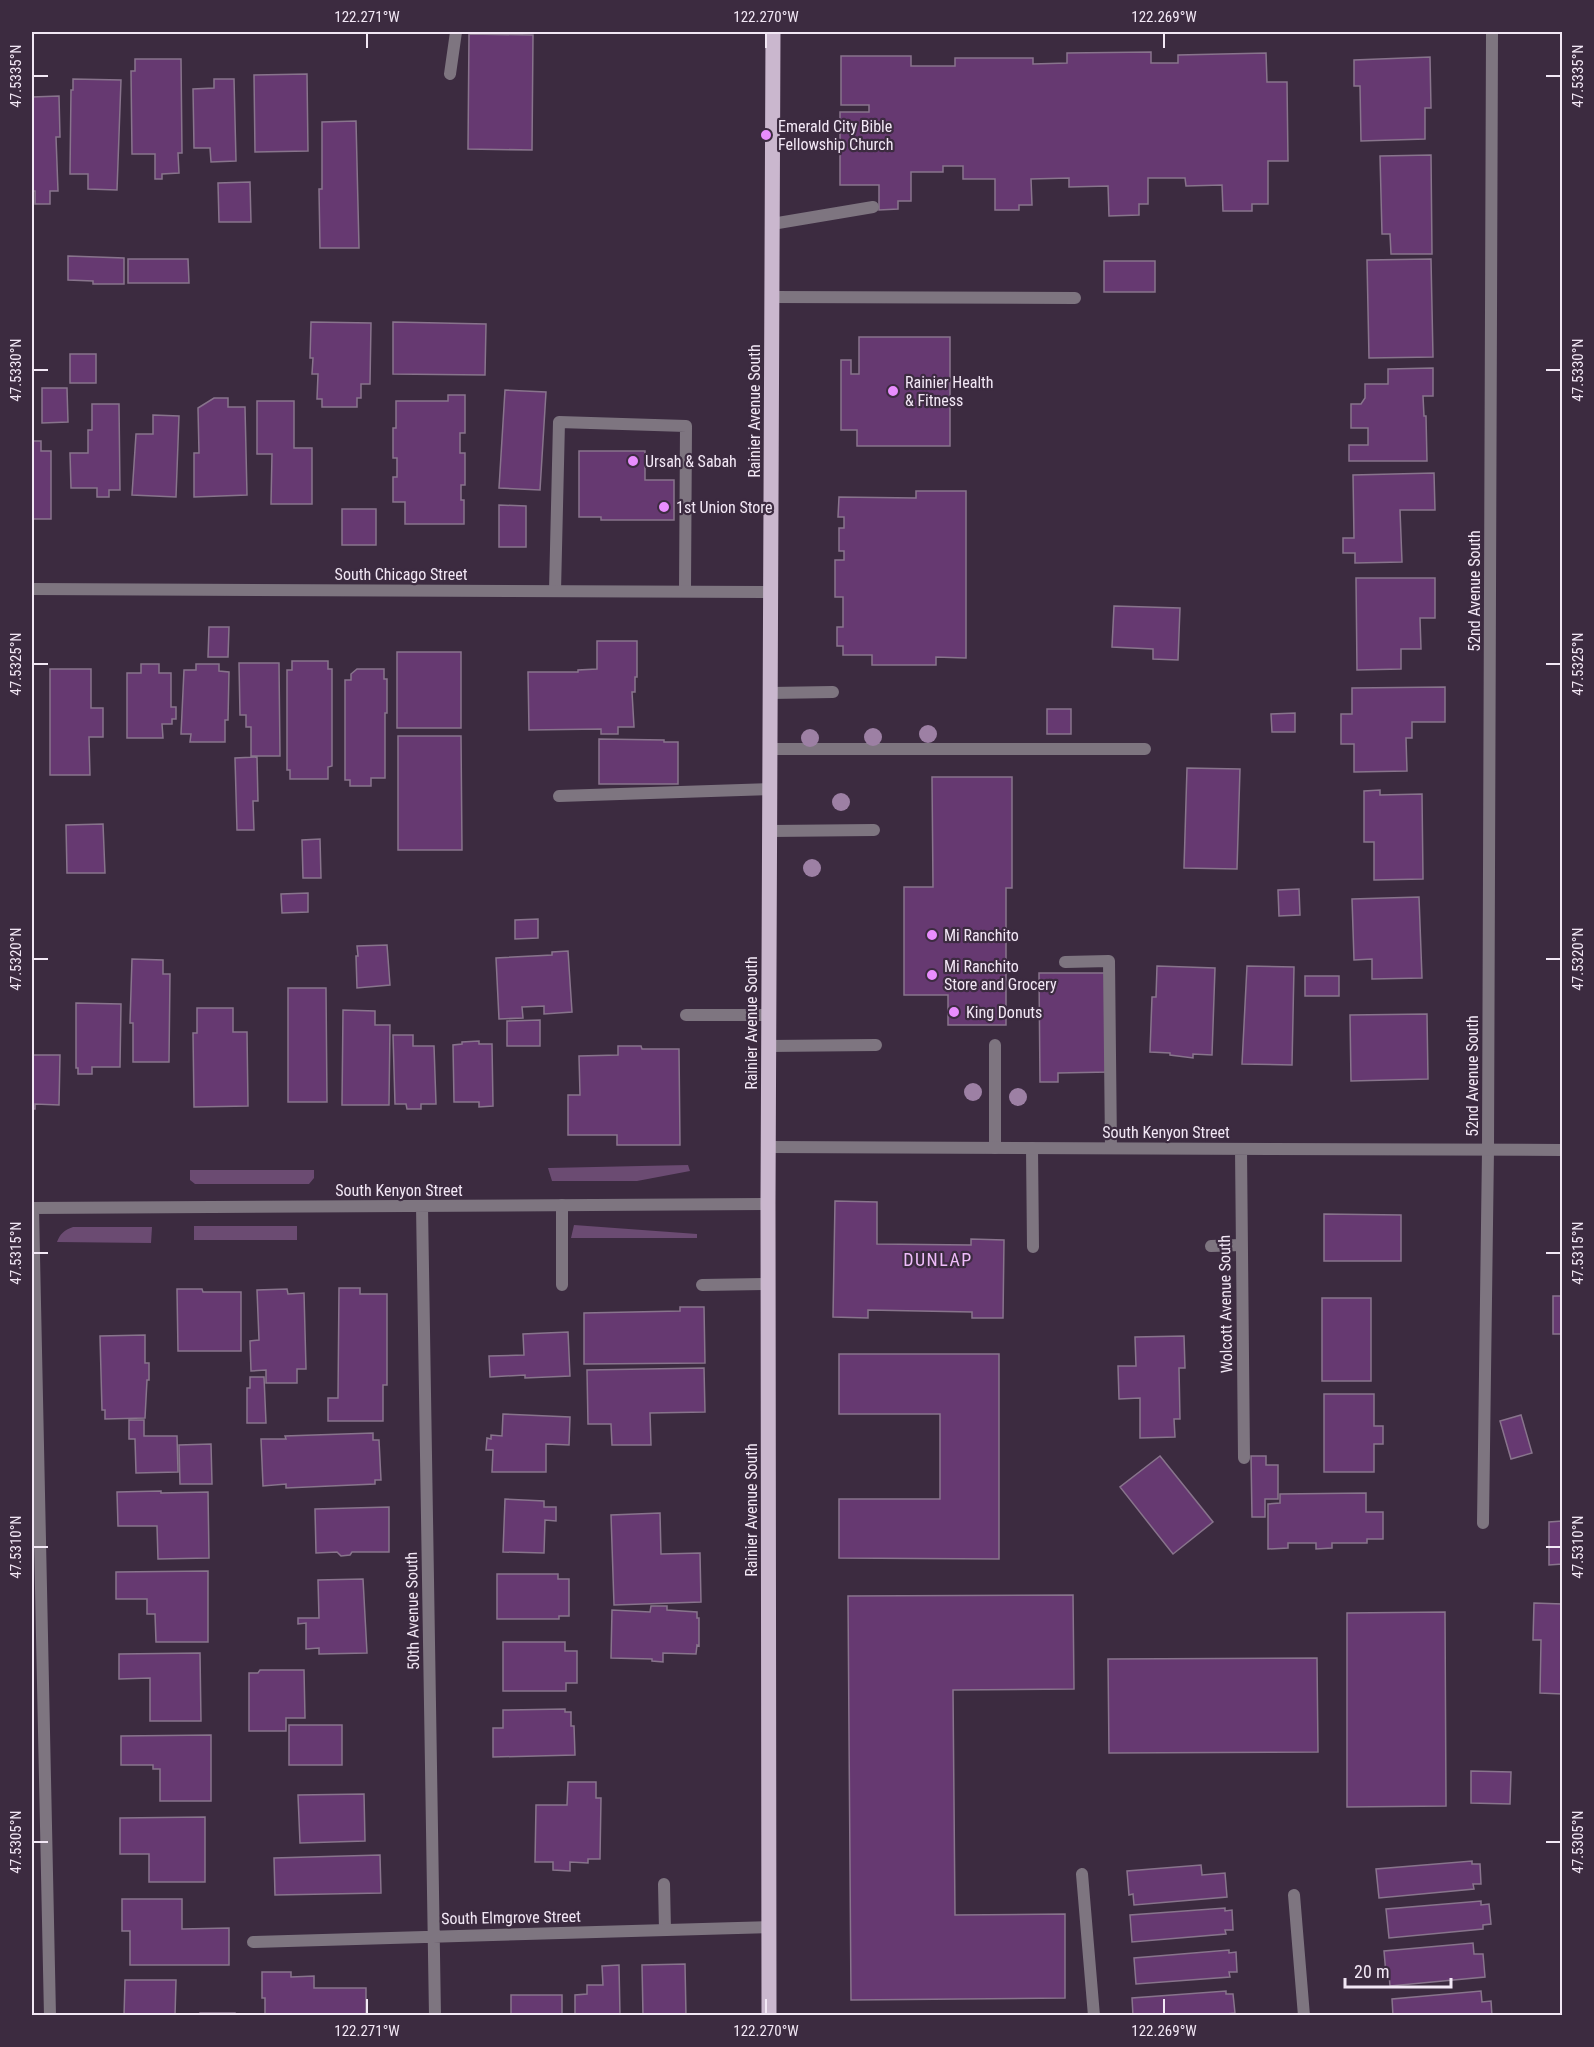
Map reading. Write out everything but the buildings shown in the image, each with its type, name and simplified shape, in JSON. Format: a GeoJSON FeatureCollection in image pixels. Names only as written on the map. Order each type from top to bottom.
{"type":"FeatureCollection","features":[{"type":"Feature","properties":{"kind":"main road","name":"Rainier Avenue South"},"geometry":{"type":"LineString","coordinates":[[769,2016],[768,1015],[773,32]]}},
{"type":"Feature","properties":{"kind":"street"},"geometry":{"type":"LineString","coordinates":[[450,74],[456,32]]}},
{"type":"Feature","properties":{"kind":"street"},"geometry":{"type":"LineString","coordinates":[[773,32],[782,32]]}},
{"type":"Feature","properties":{"kind":"street","name":"52nd Avenue South"},"geometry":{"type":"LineString","coordinates":[[1483,1523],[1488,1149],[1492,32]]}},
{"type":"Feature","properties":{"kind":"street"},"geometry":{"type":"LineString","coordinates":[[772,224],[873,207]]}},
{"type":"Feature","properties":{"kind":"street"},"geometry":{"type":"LineString","coordinates":[[772,297],[1075,298]]}},
{"type":"Feature","properties":{"kind":"street"},"geometry":{"type":"LineString","coordinates":[[555,591],[559,423],[686,426],[685,591]]}},
{"type":"Feature","properties":{"kind":"street","name":"South Chicago Street"},"geometry":{"type":"LineString","coordinates":[[32,589],[771,592]]}},
{"type":"Feature","properties":{"kind":"street"},"geometry":{"type":"LineString","coordinates":[[770,693],[833,692]]}},
{"type":"Feature","properties":{"kind":"street"},"geometry":{"type":"LineString","coordinates":[[770,749],[1145,749]]}},
{"type":"Feature","properties":{"kind":"street"},"geometry":{"type":"LineString","coordinates":[[559,796],[770,789]]}},
{"type":"Feature","properties":{"kind":"street"},"geometry":{"type":"LineString","coordinates":[[770,831],[874,830]]}},
{"type":"Feature","properties":{"kind":"street"},"geometry":{"type":"LineString","coordinates":[[1065,962],[1109,961],[1111,1148]]}},
{"type":"Feature","properties":{"kind":"street"},"geometry":{"type":"LineString","coordinates":[[686,1015],[768,1015]]}},
{"type":"Feature","properties":{"kind":"street"},"geometry":{"type":"LineString","coordinates":[[768,1047],[876,1045]]}},
{"type":"Feature","properties":{"kind":"street"},"geometry":{"type":"LineString","coordinates":[[994,1045],[995,1148]]}},
{"type":"Feature","properties":{"kind":"street","name":"South Kenyon Street"},"geometry":{"type":"LineString","coordinates":[[768,1147],[1563,1150]]}},
{"type":"Feature","properties":{"kind":"street"},"geometry":{"type":"LineString","coordinates":[[1032,1148],[1033,1247]]}},
{"type":"Feature","properties":{"kind":"street","name":"Wolcott Avenue South"},"geometry":{"type":"LineString","coordinates":[[1240,1149],[1244,1458]]}},
{"type":"Feature","properties":{"kind":"street","name":"South Kenyon Street"},"geometry":{"type":"LineString","coordinates":[[32,1208],[768,1204]]}},
{"type":"Feature","properties":{"kind":"street"},"geometry":{"type":"LineString","coordinates":[[562,1205],[562,1286]]}},
{"type":"Feature","properties":{"kind":"street","name":"50th Avenue South"},"geometry":{"type":"LineString","coordinates":[[422,1206],[435,2016]]}},
{"type":"Feature","properties":{"kind":"street"},"geometry":{"type":"LineString","coordinates":[[32,1208],[50,2016]]}},
{"type":"Feature","properties":{"kind":"street"},"geometry":{"type":"LineString","coordinates":[[1211,1246],[1240,1245]]}},
{"type":"Feature","properties":{"kind":"street"},"geometry":{"type":"LineString","coordinates":[[702,1285],[768,1284]]}},
{"type":"Feature","properties":{"kind":"street"},"geometry":{"type":"LineString","coordinates":[[1082,1874],[1094,2016]]}},
{"type":"Feature","properties":{"kind":"street"},"geometry":{"type":"LineString","coordinates":[[664,1884],[665,1929]]}},
{"type":"Feature","properties":{"kind":"street"},"geometry":{"type":"LineString","coordinates":[[1294,1895],[1304,2016]]}},
{"type":"Feature","properties":{"kind":"street","name":"South Elmgrove Street"},"geometry":{"type":"LineString","coordinates":[[253,1942],[770,1927]]}},
{"type":"Feature","properties":{"kind":"shaded area"},"geometry":{"type":"Polygon","coordinates":[[[688,1165],[690,1171],[637,1181],[552,1181],[548,1168],[688,1165]]]}},
{"type":"Feature","properties":{"kind":"shaded area"},"geometry":{"type":"Polygon","coordinates":[[[190,1170],[314,1170],[314,1178],[309,1184],[195,1184],[190,1180],[190,1170]]]}},
{"type":"Feature","properties":{"kind":"shaded area"},"geometry":{"type":"Polygon","coordinates":[[[574,1225],[697,1234],[697,1238],[571,1238],[574,1225]]]}},
{"type":"Feature","properties":{"kind":"shaded area"},"geometry":{"type":"Polygon","coordinates":[[[194,1226],[297,1226],[297,1240],[194,1240],[194,1226]]]}},
{"type":"Feature","properties":{"kind":"shaded area"},"geometry":{"type":"Polygon","coordinates":[[[73,1227],[152,1227],[151,1243],[57,1242],[67,1229],[73,1227]]]}},
{"type":"Feature","properties":{"kind":"place","name":"Emerald City Bible Fellowship Church"},"geometry":{"type":"Point","coordinates":[766,135]}},
{"type":"Feature","properties":{"kind":"place","name":"Rainier Health & Fitness"},"geometry":{"type":"Point","coordinates":[893,391]}},
{"type":"Feature","properties":{"kind":"place","name":"Ursah & Sabah"},"geometry":{"type":"Point","coordinates":[633,461]}},
{"type":"Feature","properties":{"kind":"place","name":"1st Union Store"},"geometry":{"type":"Point","coordinates":[664,507]}},
{"type":"Feature","properties":{"kind":"place","name":"Mi Ranchito"},"geometry":{"type":"Point","coordinates":[932,935]}},
{"type":"Feature","properties":{"kind":"place","name":"Mi Ranchito Store and Grocery"},"geometry":{"type":"Point","coordinates":[932,975]}},
{"type":"Feature","properties":{"kind":"place","name":"King Donuts"},"geometry":{"type":"Point","coordinates":[954,1012]}},
{"type":"Feature","properties":{"kind":"district","name":"DUNLAP"},"geometry":{"type":"Point","coordinates":[938,1260]}}]}
